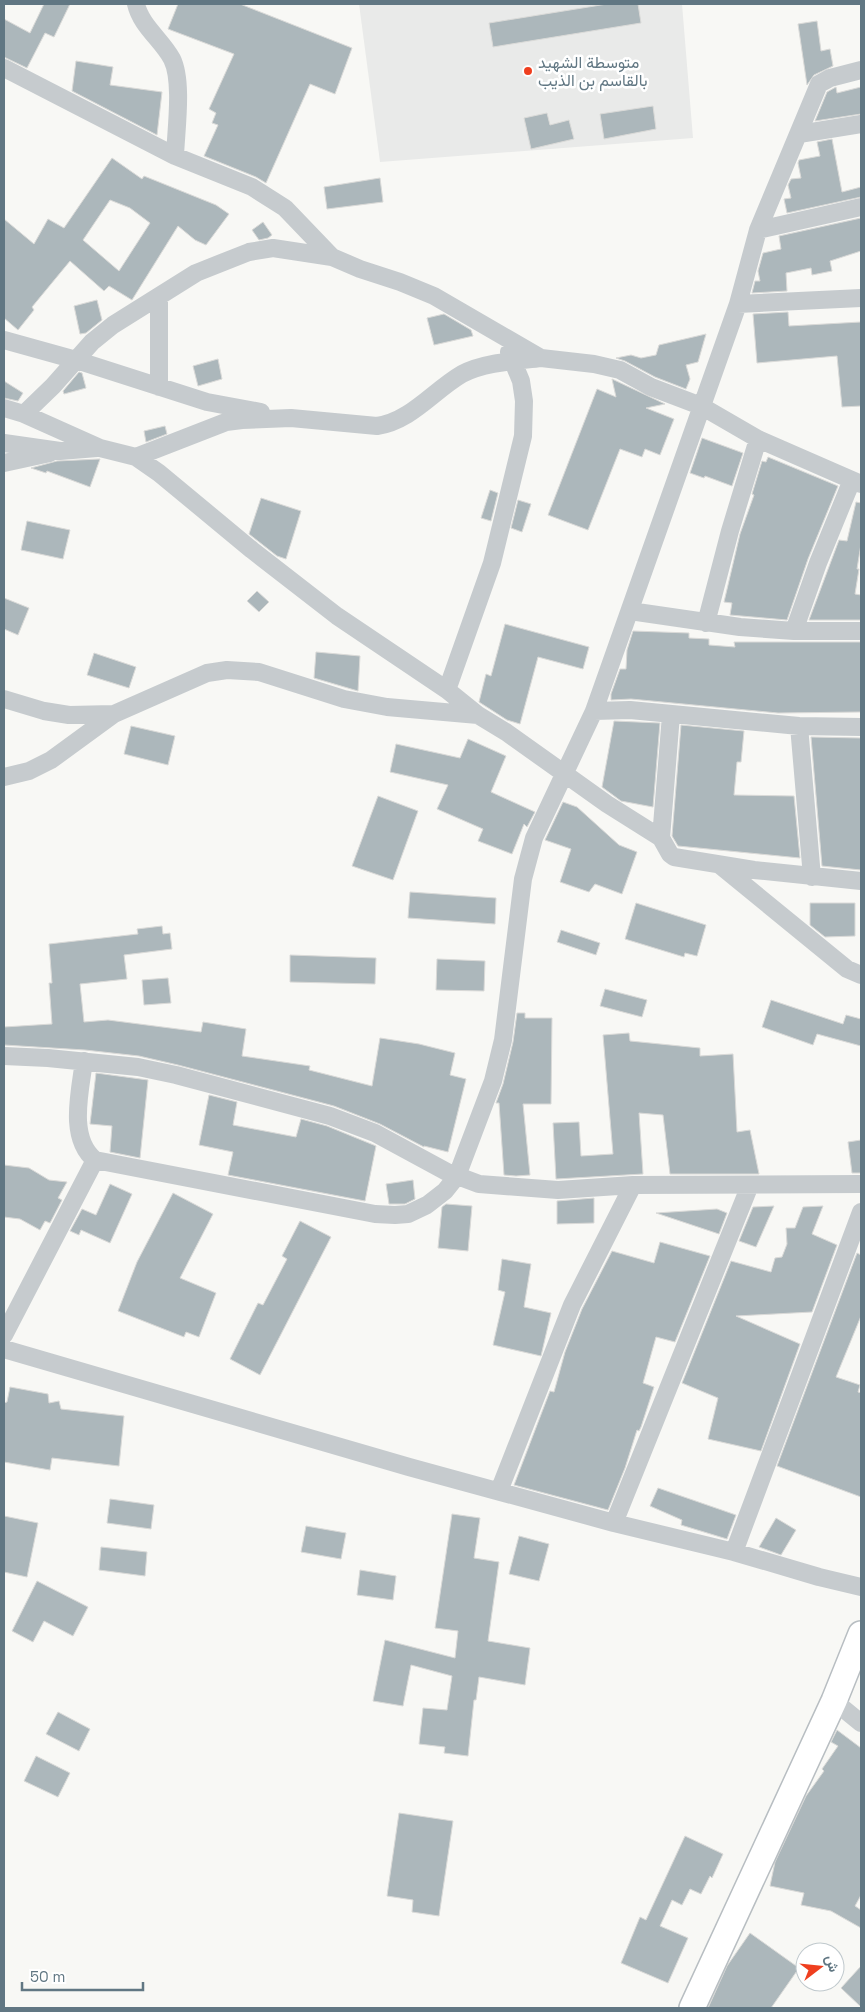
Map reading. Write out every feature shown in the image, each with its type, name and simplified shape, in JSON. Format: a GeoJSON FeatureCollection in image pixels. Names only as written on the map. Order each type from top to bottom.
{"type":"FeatureCollection","features":[{"type":"Feature","properties":{"kind":"street"},"geometry":{"type":"LineString","coordinates":[[136,4],[144,22],[172,58],[176,71],[178,87],[175,156]]}},
{"type":"Feature","properties":{"kind":"street"},"geometry":{"type":"LineString","coordinates":[[4,68],[175,156],[252,187],[285,208],[332,257]]}},
{"type":"Feature","properties":{"kind":"street"},"geometry":{"type":"LineString","coordinates":[[84,1061],[78,1108],[80,1134],[88,1154],[95,1160],[375,1214],[395,1216],[408,1214],[426,1205],[445,1191],[457,1176],[494,1081],[504,1040],[523,879],[534,838],[594,711],[738,304],[758,230],[819,84],[830,78],[861,70]]}},
{"type":"Feature","properties":{"kind":"street"},"geometry":{"type":"LineString","coordinates":[[799,134],[861,124]]}},
{"type":"Feature","properties":{"kind":"street"},"geometry":{"type":"LineString","coordinates":[[758,230],[861,207]]}},
{"type":"Feature","properties":{"kind":"street"},"geometry":{"type":"LineString","coordinates":[[24,414],[43,397],[92,342],[113,325],[196,273],[249,252],[273,248],[332,257],[360,269],[400,282],[434,296],[542,358]]}},
{"type":"Feature","properties":{"kind":"street"},"geometry":{"type":"LineString","coordinates":[[159,296],[159,387]]}},
{"type":"Feature","properties":{"kind":"street"},"geometry":{"type":"LineString","coordinates":[[738,304],[861,298]]}},
{"type":"Feature","properties":{"kind":"street"},"geometry":{"type":"LineString","coordinates":[[447,690],[492,564],[523,436],[524,401],[521,381],[514,361],[501,336]]}},
{"type":"Feature","properties":{"kind":"street"},"geometry":{"type":"LineString","coordinates":[[4,340],[76,360],[207,402],[291,418],[377,426],[390,424],[404,417],[462,374],[480,367],[542,358],[594,364],[620,370],[652,387],[701,406],[758,439],[857,482],[818,563],[794,631]]}},
{"type":"Feature","properties":{"kind":"street"},"geometry":{"type":"LineString","coordinates":[[4,408],[24,414],[100,448],[136,457],[338,616],[447,690],[478,715],[506,732],[607,804],[661,838],[670,854],[674,857],[720,866],[861,881]]}},
{"type":"Feature","properties":{"kind":"street"},"geometry":{"type":"LineString","coordinates":[[136,457],[226,422],[291,418]]}},
{"type":"Feature","properties":{"kind":"street"},"geometry":{"type":"LineString","coordinates":[[706,622],[730,531],[758,439]]}},
{"type":"Feature","properties":{"kind":"street"},"geometry":{"type":"LineString","coordinates":[[4,443],[60,450],[100,448]]}},
{"type":"Feature","properties":{"kind":"street"},"geometry":{"type":"LineString","coordinates":[[4,463],[60,450]]}},
{"type":"Feature","properties":{"kind":"street"},"geometry":{"type":"LineString","coordinates":[[630,611],[706,622],[794,631],[861,631]]}},
{"type":"Feature","properties":{"kind":"street"},"geometry":{"type":"LineString","coordinates":[[4,777],[29,771],[52,760],[114,714],[206,673],[227,670],[259,672],[344,699],[388,707],[478,715]]}},
{"type":"Feature","properties":{"kind":"street"},"geometry":{"type":"LineString","coordinates":[[4,699],[44,711],[70,715],[114,714]]}},
{"type":"Feature","properties":{"kind":"street"},"geometry":{"type":"LineString","coordinates":[[594,711],[630,710],[800,726],[861,727]]}},
{"type":"Feature","properties":{"kind":"street"},"geometry":{"type":"LineString","coordinates":[[661,838],[672,714]]}},
{"type":"Feature","properties":{"kind":"street"},"geometry":{"type":"LineString","coordinates":[[800,726],[812,877]]}},
{"type":"Feature","properties":{"kind":"street"},"geometry":{"type":"LineString","coordinates":[[720,866],[847,969],[861,975]]}},
{"type":"Feature","properties":{"kind":"street"},"geometry":{"type":"LineString","coordinates":[[4,1056],[48,1058],[138,1067],[176,1075],[330,1116],[375,1132],[447,1172],[479,1184],[558,1190],[633,1184],[861,1184]]}},
{"type":"Feature","properties":{"kind":"street"},"geometry":{"type":"LineString","coordinates":[[4,1335],[95,1160]]}},
{"type":"Feature","properties":{"kind":"street"},"geometry":{"type":"LineString","coordinates":[[499,1491],[572,1305],[633,1184]]}},
{"type":"Feature","properties":{"kind":"street"},"geometry":{"type":"LineString","coordinates":[[614,1523],[750,1185]]}},
{"type":"Feature","properties":{"kind":"street"},"geometry":{"type":"LineString","coordinates":[[734,1552],[861,1212]]}},
{"type":"Feature","properties":{"kind":"street"},"geometry":{"type":"LineString","coordinates":[[4,1349],[409,1467],[614,1523],[734,1552],[819,1577],[861,1587]]}},
{"type":"Feature","properties":{"kind":"street"},"geometry":{"type":"LineString","coordinates":[[692,2008],[834,1701],[861,1634]]}},
{"type":"Feature","properties":{"kind":"street"},"geometry":{"type":"LineString","coordinates":[[834,1701],[861,1724]]}},
{"type":"Feature","properties":{"kind":"shaded area","name":"متوسطة الشهيد بالقاسم بن الذيب"},"geometry":{"type":"Polygon","coordinates":[[[359,4],[682,4],[693,138],[380,162],[359,4]]]}},
{"type":"Feature","properties":{"kind":"building"},"geometry":{"type":"Polygon","coordinates":[[[44,4],[70,4],[54,37],[45,33],[27,68],[4,57],[4,19],[30,33],[44,4]]]}},
{"type":"Feature","properties":{"kind":"building"},"geometry":{"type":"Polygon","coordinates":[[[178,4],[240,4],[352,48],[335,94],[310,84],[266,183],[256,177],[204,156],[218,125],[212,123],[216,113],[209,109],[234,54],[168,29],[178,4]]]}},
{"type":"Feature","properties":{"kind":"building"},"geometry":{"type":"Polygon","coordinates":[[[607,4],[638,4],[641,23],[493,47],[489,23],[607,4]]]}},
{"type":"Feature","properties":{"kind":"building"},"geometry":{"type":"Polygon","coordinates":[[[817,21],[821,51],[830,49],[833,66],[814,75],[807,85],[798,24],[817,21]]]}},
{"type":"Feature","properties":{"kind":"building"},"geometry":{"type":"Polygon","coordinates":[[[76,61],[113,67],[110,85],[162,92],[157,135],[72,91],[76,61]]]}},
{"type":"Feature","properties":{"kind":"building"},"geometry":{"type":"Polygon","coordinates":[[[836,87],[837,93],[861,87],[861,114],[815,121],[827,92],[836,87]]]}},
{"type":"Feature","properties":{"kind":"building"},"geometry":{"type":"Polygon","coordinates":[[[653,106],[656,129],[604,139],[600,114],[653,106]]]}},
{"type":"Feature","properties":{"kind":"building"},"geometry":{"type":"Polygon","coordinates":[[[547,113],[550,125],[569,120],[574,139],[531,149],[524,118],[547,113]]]}},
{"type":"Feature","properties":{"kind":"building"},"geometry":{"type":"Polygon","coordinates":[[[832,139],[842,192],[861,187],[861,197],[787,213],[784,199],[791,198],[788,185],[791,179],[801,178],[799,160],[820,156],[817,142],[832,139]]]}},
{"type":"Feature","properties":{"kind":"building"},"geometry":{"type":"Polygon","coordinates":[[[112,158],[142,179],[144,176],[216,205],[229,214],[206,245],[195,240],[178,226],[132,300],[109,286],[104,291],[70,261],[32,307],[34,310],[18,330],[4,318],[4,219],[34,244],[48,219],[64,228],[112,158]],[[110,200],[83,240],[119,271],[150,223],[130,208],[110,200]]]}},
{"type":"Feature","properties":{"kind":"building"},"geometry":{"type":"Polygon","coordinates":[[[380,178],[383,202],[327,209],[324,187],[380,178]]]}},
{"type":"Feature","properties":{"kind":"building"},"geometry":{"type":"Polygon","coordinates":[[[861,218],[861,251],[830,261],[832,271],[812,275],[811,268],[786,273],[787,291],[752,293],[755,281],[760,281],[758,271],[763,253],[781,249],[779,236],[861,218]]]}},
{"type":"Feature","properties":{"kind":"building"},"geometry":{"type":"Polygon","coordinates":[[[263,222],[272,235],[259,240],[252,230],[263,222]]]}},
{"type":"Feature","properties":{"kind":"building"},"geometry":{"type":"Polygon","coordinates":[[[97,300],[102,320],[86,333],[80,334],[74,306],[97,300]]]}},
{"type":"Feature","properties":{"kind":"building"},"geometry":{"type":"Polygon","coordinates":[[[788,312],[789,326],[861,322],[861,406],[842,407],[837,356],[757,363],[753,314],[788,312]]]}},
{"type":"Feature","properties":{"kind":"building"},"geometry":{"type":"Polygon","coordinates":[[[444,314],[471,330],[473,336],[434,345],[427,318],[444,314]]]}},
{"type":"Feature","properties":{"kind":"building"},"geometry":{"type":"Polygon","coordinates":[[[706,334],[698,362],[686,365],[690,379],[686,389],[655,377],[616,358],[631,355],[641,358],[656,355],[659,345],[706,334]]]}},
{"type":"Feature","properties":{"kind":"building"},"geometry":{"type":"Polygon","coordinates":[[[218,359],[222,379],[198,386],[193,366],[218,359]]]}},
{"type":"Feature","properties":{"kind":"building"},"geometry":{"type":"Polygon","coordinates":[[[79,372],[82,373],[86,388],[64,394],[63,391],[79,372]]]}},
{"type":"Feature","properties":{"kind":"building"},"geometry":{"type":"Polygon","coordinates":[[[612,379],[665,404],[646,408],[674,419],[660,455],[645,449],[642,457],[620,449],[588,530],[548,515],[597,389],[616,397],[612,379]]]}},
{"type":"Feature","properties":{"kind":"building"},"geometry":{"type":"Polygon","coordinates":[[[4,381],[23,393],[18,401],[4,398],[4,381]]]}},
{"type":"Feature","properties":{"kind":"building"},"geometry":{"type":"Polygon","coordinates":[[[165,426],[167,434],[146,442],[144,431],[165,426]]]}},
{"type":"Feature","properties":{"kind":"building"},"geometry":{"type":"Polygon","coordinates":[[[702,438],[743,453],[732,486],[705,476],[704,478],[690,473],[702,438]]]}},
{"type":"Feature","properties":{"kind":"building"},"geometry":{"type":"Polygon","coordinates":[[[768,457],[838,486],[808,559],[787,620],[730,615],[732,603],[724,602],[740,534],[754,495],[752,494],[762,461],[766,462],[768,457]]]}},
{"type":"Feature","properties":{"kind":"building"},"geometry":{"type":"Polygon","coordinates":[[[100,459],[90,487],[47,471],[46,473],[31,468],[57,461],[100,459]]]}},
{"type":"Feature","properties":{"kind":"building"},"geometry":{"type":"Polygon","coordinates":[[[490,490],[498,493],[491,521],[481,518],[490,490]]]}},
{"type":"Feature","properties":{"kind":"building"},"geometry":{"type":"Polygon","coordinates":[[[261,498],[301,511],[286,559],[277,556],[249,534],[261,498]]]}},
{"type":"Feature","properties":{"kind":"building"},"geometry":{"type":"Polygon","coordinates":[[[518,500],[531,504],[522,532],[511,528],[518,500]]]}},
{"type":"Feature","properties":{"kind":"building"},"geometry":{"type":"Polygon","coordinates":[[[856,502],[861,503],[861,544],[855,594],[861,595],[861,620],[809,620],[839,540],[847,541],[856,502]]]}},
{"type":"Feature","properties":{"kind":"building"},"geometry":{"type":"Polygon","coordinates":[[[27,521],[70,530],[63,559],[21,550],[27,521]]]}},
{"type":"Feature","properties":{"kind":"building"},"geometry":{"type":"Polygon","coordinates":[[[257,591],[269,602],[259,612],[247,601],[257,591]]]}},
{"type":"Feature","properties":{"kind":"building"},"geometry":{"type":"Polygon","coordinates":[[[4,598],[29,608],[18,635],[4,629],[4,598]]]}},
{"type":"Feature","properties":{"kind":"building"},"geometry":{"type":"Polygon","coordinates":[[[505,624],[589,647],[583,669],[538,657],[520,724],[507,720],[479,702],[486,674],[491,676],[505,624]]]}},
{"type":"Feature","properties":{"kind":"building"},"geometry":{"type":"Polygon","coordinates":[[[633,631],[689,633],[689,638],[709,639],[709,645],[735,647],[734,642],[861,642],[861,712],[778,713],[631,699],[611,700],[611,694],[620,669],[626,669],[627,650],[633,631]]]}},
{"type":"Feature","properties":{"kind":"building"},"geometry":{"type":"Polygon","coordinates":[[[316,652],[360,656],[358,691],[314,678],[316,652]]]}},
{"type":"Feature","properties":{"kind":"building"},"geometry":{"type":"Polygon","coordinates":[[[94,653],[136,667],[129,688],[87,675],[94,653]]]}},
{"type":"Feature","properties":{"kind":"building"},"geometry":{"type":"Polygon","coordinates":[[[614,721],[660,723],[653,807],[621,801],[602,787],[614,721]]]}},
{"type":"Feature","properties":{"kind":"building"},"geometry":{"type":"Polygon","coordinates":[[[681,725],[744,731],[741,762],[737,762],[734,795],[794,796],[800,858],[678,846],[672,836],[681,725]]]}},
{"type":"Feature","properties":{"kind":"building"},"geometry":{"type":"Polygon","coordinates":[[[131,726],[175,736],[168,765],[124,754],[131,726]]]}},
{"type":"Feature","properties":{"kind":"building"},"geometry":{"type":"Polygon","coordinates":[[[811,737],[861,738],[861,870],[822,866],[811,737]]]}},
{"type":"Feature","properties":{"kind":"building"},"geometry":{"type":"Polygon","coordinates":[[[468,739],[506,756],[491,792],[535,812],[527,827],[524,824],[512,854],[478,841],[483,829],[437,809],[448,785],[390,772],[396,744],[460,758],[468,739]]]}},
{"type":"Feature","properties":{"kind":"building"},"geometry":{"type":"Polygon","coordinates":[[[378,796],[418,811],[393,880],[352,866],[378,796]]]}},
{"type":"Feature","properties":{"kind":"building"},"geometry":{"type":"Polygon","coordinates":[[[563,802],[577,807],[619,845],[637,852],[622,894],[595,884],[589,892],[560,882],[571,849],[545,840],[563,802]]]}},
{"type":"Feature","properties":{"kind":"building"},"geometry":{"type":"Polygon","coordinates":[[[410,892],[496,898],[495,924],[408,918],[410,892]]]}},
{"type":"Feature","properties":{"kind":"building"},"geometry":{"type":"Polygon","coordinates":[[[636,903],[706,925],[697,956],[685,953],[684,957],[625,939],[636,903]]]}},
{"type":"Feature","properties":{"kind":"building"},"geometry":{"type":"Polygon","coordinates":[[[810,903],[855,903],[855,936],[825,937],[810,925],[810,903]]]}},
{"type":"Feature","properties":{"kind":"building"},"geometry":{"type":"Polygon","coordinates":[[[162,926],[163,934],[170,933],[172,949],[124,955],[127,979],[80,984],[84,1022],[108,1020],[201,1032],[203,1022],[246,1029],[242,1056],[310,1066],[309,1070],[372,1086],[380,1038],[419,1044],[455,1053],[450,1075],[466,1079],[448,1152],[424,1147],[380,1124],[334,1106],[178,1065],[139,1056],[85,1050],[4,1045],[4,1027],[52,1024],[49,983],[52,983],[49,944],[138,934],[137,929],[162,926]]]}},
{"type":"Feature","properties":{"kind":"building"},"geometry":{"type":"Polygon","coordinates":[[[561,930],[600,943],[596,955],[557,942],[561,930]]]}},
{"type":"Feature","properties":{"kind":"building"},"geometry":{"type":"Polygon","coordinates":[[[290,955],[376,958],[375,984],[290,982],[290,955]]]}},
{"type":"Feature","properties":{"kind":"building"},"geometry":{"type":"Polygon","coordinates":[[[437,959],[485,961],[484,991],[436,990],[437,959]]]}},
{"type":"Feature","properties":{"kind":"building"},"geometry":{"type":"Polygon","coordinates":[[[168,978],[171,1003],[144,1005],[142,980],[168,978]]]}},
{"type":"Feature","properties":{"kind":"building"},"geometry":{"type":"Polygon","coordinates":[[[605,989],[647,1000],[642,1017],[600,1006],[605,989]]]}},
{"type":"Feature","properties":{"kind":"building"},"geometry":{"type":"Polygon","coordinates":[[[771,1000],[843,1024],[846,1015],[861,1019],[861,1046],[817,1034],[813,1045],[762,1027],[771,1000]]]}},
{"type":"Feature","properties":{"kind":"building"},"geometry":{"type":"Polygon","coordinates":[[[517,1013],[525,1013],[525,1018],[552,1018],[551,1104],[523,1104],[530,1175],[516,1176],[504,1175],[499,1103],[496,1103],[503,1084],[513,1042],[517,1013]]]}},
{"type":"Feature","properties":{"kind":"building"},"geometry":{"type":"Polygon","coordinates":[[[629,1033],[630,1041],[700,1048],[700,1056],[733,1054],[737,1132],[750,1130],[759,1174],[670,1174],[663,1115],[639,1113],[643,1174],[556,1179],[553,1123],[579,1122],[581,1156],[613,1154],[603,1035],[629,1033]]]}},
{"type":"Feature","properties":{"kind":"building"},"geometry":{"type":"Polygon","coordinates":[[[96,1073],[148,1080],[140,1158],[110,1152],[112,1126],[90,1124],[96,1073]]]}},
{"type":"Feature","properties":{"kind":"building"},"geometry":{"type":"Polygon","coordinates":[[[209,1095],[237,1102],[233,1125],[296,1137],[301,1119],[327,1126],[376,1146],[365,1201],[228,1175],[233,1152],[199,1145],[209,1095]]]}},
{"type":"Feature","properties":{"kind":"building"},"geometry":{"type":"Polygon","coordinates":[[[861,1140],[861,1173],[852,1173],[848,1142],[861,1140]]]}},
{"type":"Feature","properties":{"kind":"building"},"geometry":{"type":"Polygon","coordinates":[[[4,1165],[29,1168],[49,1180],[67,1182],[58,1198],[62,1200],[50,1223],[45,1221],[40,1230],[20,1219],[4,1217],[4,1165]]]}},
{"type":"Feature","properties":{"kind":"building"},"geometry":{"type":"Polygon","coordinates":[[[413,1180],[415,1199],[405,1204],[389,1204],[386,1184],[413,1180]]]}},
{"type":"Feature","properties":{"kind":"building"},"geometry":{"type":"Polygon","coordinates":[[[110,1184],[132,1194],[110,1243],[81,1230],[79,1235],[70,1231],[82,1209],[96,1215],[110,1184]]]}},
{"type":"Feature","properties":{"kind":"building"},"geometry":{"type":"Polygon","coordinates":[[[173,1193],[213,1214],[180,1278],[216,1293],[199,1337],[186,1332],[184,1337],[118,1311],[137,1262],[173,1193]]]}},
{"type":"Feature","properties":{"kind":"building"},"geometry":{"type":"Polygon","coordinates":[[[594,1198],[594,1223],[557,1224],[557,1201],[594,1198]]]}},
{"type":"Feature","properties":{"kind":"building"},"geometry":{"type":"Polygon","coordinates":[[[446,1204],[472,1206],[468,1251],[438,1248],[442,1207],[446,1204]]]}},
{"type":"Feature","properties":{"kind":"building"},"geometry":{"type":"Polygon","coordinates":[[[774,1206],[756,1247],[739,1241],[753,1207],[774,1206]]]}},
{"type":"Feature","properties":{"kind":"building"},"geometry":{"type":"Polygon","coordinates":[[[823,1206],[812,1234],[837,1245],[812,1312],[736,1316],[800,1344],[761,1451],[708,1439],[718,1398],[682,1383],[731,1261],[771,1272],[775,1258],[782,1257],[787,1244],[786,1228],[795,1228],[803,1207],[823,1206]]]}},
{"type":"Feature","properties":{"kind":"building"},"geometry":{"type":"Polygon","coordinates":[[[717,1209],[727,1213],[719,1234],[656,1213],[717,1209]]]}},
{"type":"Feature","properties":{"kind":"building"},"geometry":{"type":"Polygon","coordinates":[[[300,1221],[331,1237],[260,1375],[230,1359],[258,1303],[263,1305],[287,1259],[282,1256],[300,1221]]]}},
{"type":"Feature","properties":{"kind":"building"},"geometry":{"type":"Polygon","coordinates":[[[660,1242],[710,1256],[675,1342],[656,1337],[643,1383],[654,1387],[641,1427],[639,1431],[637,1430],[625,1468],[608,1510],[514,1485],[550,1391],[554,1392],[565,1352],[582,1309],[612,1251],[654,1263],[660,1242]]]}},
{"type":"Feature","properties":{"kind":"building"},"geometry":{"type":"Polygon","coordinates":[[[857,1253],[861,1255],[861,1316],[836,1377],[860,1385],[858,1392],[861,1393],[861,1497],[777,1466],[857,1253]]]}},
{"type":"Feature","properties":{"kind":"building"},"geometry":{"type":"Polygon","coordinates":[[[502,1259],[531,1264],[524,1307],[551,1313],[541,1356],[493,1345],[505,1292],[498,1290],[502,1259]]]}},
{"type":"Feature","properties":{"kind":"building"},"geometry":{"type":"Polygon","coordinates":[[[10,1387],[48,1394],[49,1403],[59,1401],[61,1409],[124,1416],[119,1466],[52,1458],[50,1470],[4,1462],[4,1403],[7,1402],[10,1387]]]}},
{"type":"Feature","properties":{"kind":"building"},"geometry":{"type":"Polygon","coordinates":[[[658,1488],[736,1515],[727,1539],[681,1525],[682,1520],[650,1506],[658,1488]]]}},
{"type":"Feature","properties":{"kind":"building"},"geometry":{"type":"Polygon","coordinates":[[[110,1499],[154,1505],[151,1529],[107,1523],[110,1499]]]}},
{"type":"Feature","properties":{"kind":"building"},"geometry":{"type":"Polygon","coordinates":[[[452,1514],[480,1518],[474,1558],[499,1562],[488,1641],[530,1648],[525,1685],[479,1677],[476,1700],[474,1700],[468,1756],[444,1753],[445,1747],[419,1744],[423,1708],[447,1710],[452,1676],[411,1665],[403,1706],[373,1701],[385,1640],[455,1658],[458,1631],[435,1628],[452,1514]]]}},
{"type":"Feature","properties":{"kind":"building"},"geometry":{"type":"Polygon","coordinates":[[[4,1516],[38,1523],[27,1577],[4,1572],[4,1516]]]}},
{"type":"Feature","properties":{"kind":"building"},"geometry":{"type":"Polygon","coordinates":[[[776,1518],[796,1530],[781,1555],[759,1547],[776,1518]]]}},
{"type":"Feature","properties":{"kind":"building"},"geometry":{"type":"Polygon","coordinates":[[[306,1526],[346,1533],[341,1559],[301,1552],[306,1526]]]}},
{"type":"Feature","properties":{"kind":"building"},"geometry":{"type":"Polygon","coordinates":[[[519,1536],[549,1544],[539,1581],[509,1574],[519,1536]]]}},
{"type":"Feature","properties":{"kind":"building"},"geometry":{"type":"Polygon","coordinates":[[[101,1547],[147,1552],[145,1576],[99,1570],[101,1547]]]}},
{"type":"Feature","properties":{"kind":"building"},"geometry":{"type":"Polygon","coordinates":[[[360,1570],[396,1576],[393,1600],[357,1595],[360,1570]]]}},
{"type":"Feature","properties":{"kind":"building"},"geometry":{"type":"Polygon","coordinates":[[[37,1581],[88,1607],[73,1636],[44,1621],[33,1642],[12,1631],[37,1581]]]}},
{"type":"Feature","properties":{"kind":"building"},"geometry":{"type":"Polygon","coordinates":[[[58,1712],[90,1729],[79,1751],[46,1734],[58,1712]]]}},
{"type":"Feature","properties":{"kind":"building"},"geometry":{"type":"Polygon","coordinates":[[[837,1730],[861,1748],[861,1895],[855,1906],[861,1910],[861,1928],[831,1911],[801,1905],[804,1893],[770,1886],[775,1862],[806,1796],[824,1771],[822,1769],[838,1746],[831,1742],[837,1730]]]}},
{"type":"Feature","properties":{"kind":"building"},"geometry":{"type":"Polygon","coordinates":[[[36,1756],[70,1773],[58,1797],[24,1781],[36,1756]]]}},
{"type":"Feature","properties":{"kind":"building"},"geometry":{"type":"Polygon","coordinates":[[[399,1813],[453,1821],[439,1916],[412,1912],[413,1900],[387,1896],[399,1813]]]}},
{"type":"Feature","properties":{"kind":"building"},"geometry":{"type":"Polygon","coordinates":[[[685,1836],[723,1854],[712,1878],[710,1876],[701,1894],[690,1889],[682,1905],[672,1900],[660,1926],[688,1938],[668,1983],[621,1963],[640,1917],[646,1920],[685,1836]]]}},
{"type":"Feature","properties":{"kind":"building"},"geometry":{"type":"Polygon","coordinates":[[[750,1933],[795,1965],[795,1974],[771,2008],[708,2008],[727,1966],[750,1933]]]}},
{"type":"Feature","properties":{"kind":"building"},"geometry":{"type":"Polygon","coordinates":[[[861,1966],[861,2007],[845,1992],[845,1984],[861,1966]]]}},
{"type":"Feature","properties":{"kind":"place","name":"متوسطة الشهيد بالقاسم بن الذيب"},"geometry":{"type":"Point","coordinates":[528,71]}}]}
